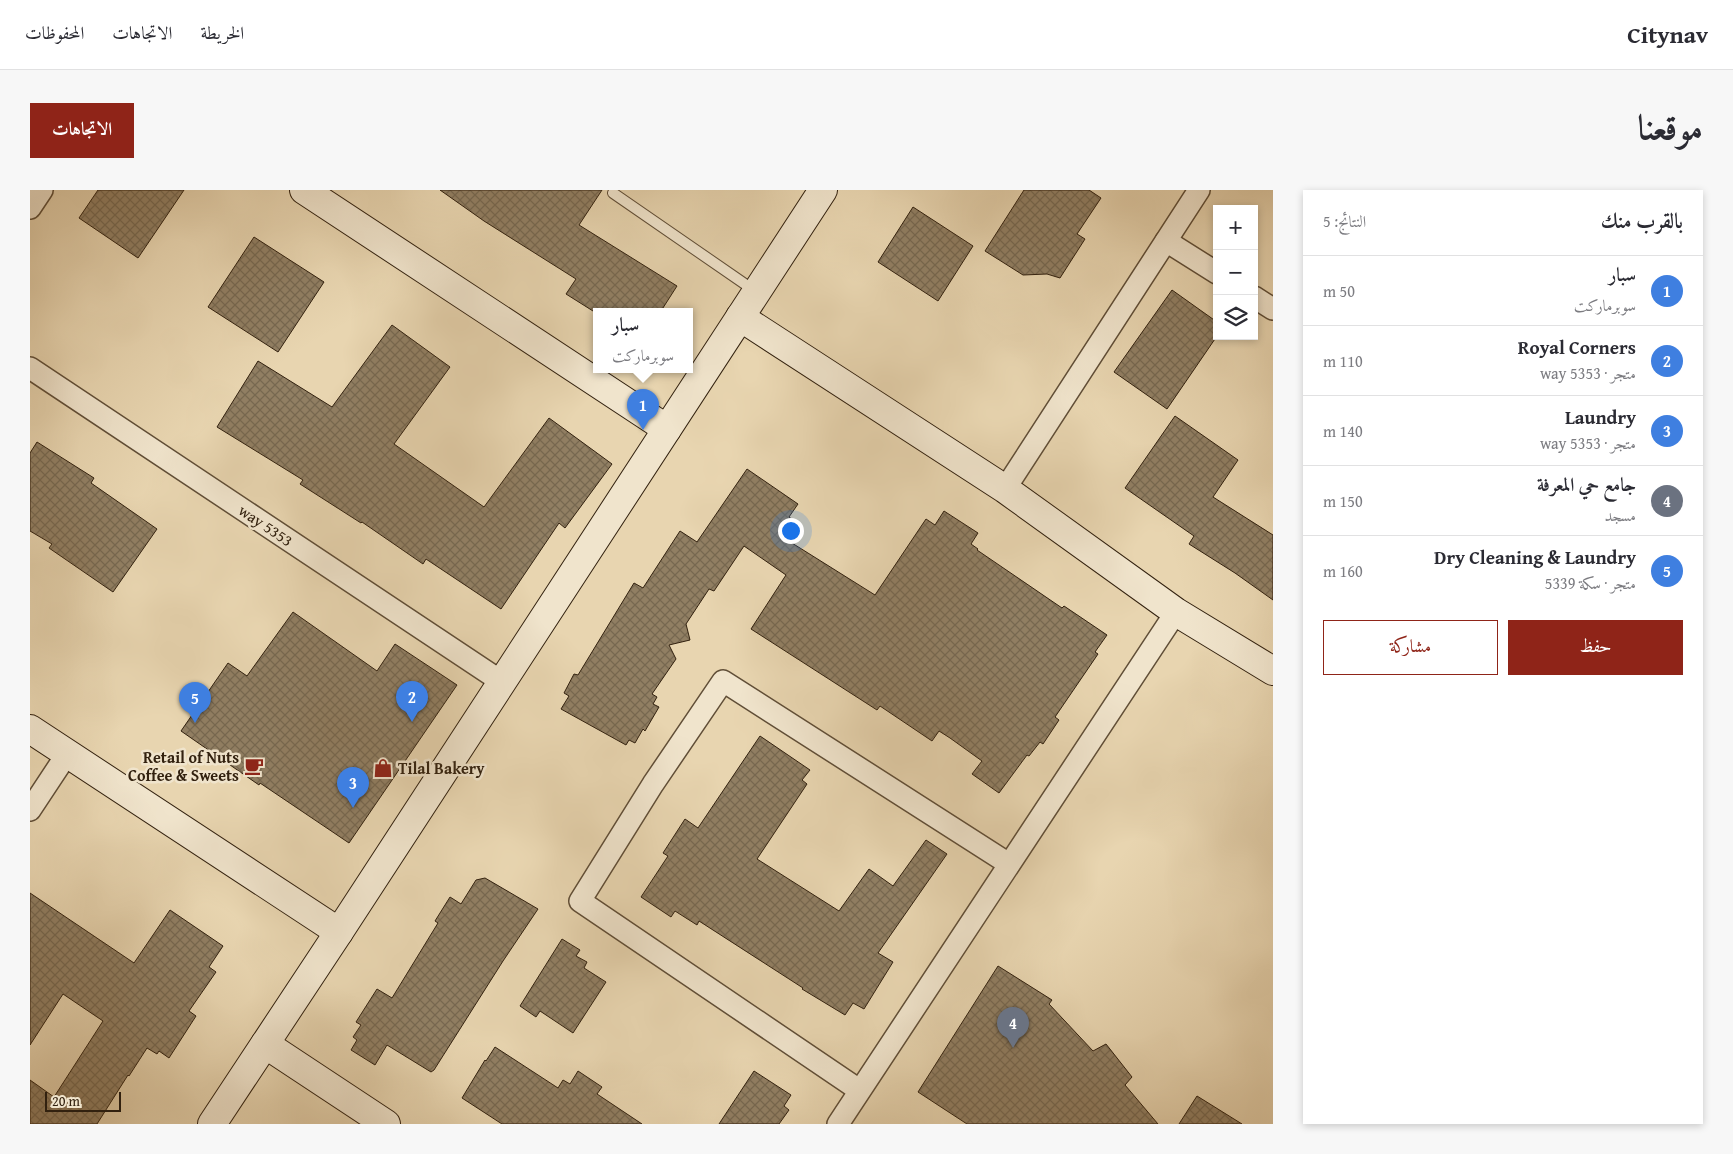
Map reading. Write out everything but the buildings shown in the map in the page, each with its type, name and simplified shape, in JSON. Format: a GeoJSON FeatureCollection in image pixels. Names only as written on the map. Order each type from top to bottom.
{"type":"FeatureCollection","features":[{"type":"Feature","properties":{"kind":"street"},"geometry":{"type":"LineString","coordinates":[[30,208],[42,190]]}},
{"type":"Feature","properties":{"kind":"street"},"geometry":{"type":"LineString","coordinates":[[304,190],[667,429]]}},
{"type":"Feature","properties":{"kind":"street"},"geometry":{"type":"LineString","coordinates":[[212,1124],[823,190]]}},
{"type":"Feature","properties":{"kind":"street"},"geometry":{"type":"LineString","coordinates":[[1005,489],[1199,190]]}},
{"type":"Feature","properties":{"kind":"street"},"geometry":{"type":"LineString","coordinates":[[1166,241],[1213,270]]}},
{"type":"Feature","properties":{"kind":"street"},"geometry":{"type":"LineString","coordinates":[[1258,300],[1273,309]]}},
{"type":"Feature","properties":{"kind":"street"},"geometry":{"type":"LineString","coordinates":[[740,317],[1005,489],[1176,612],[1273,670]]}},
{"type":"Feature","properties":{"kind":"street","name":"way 5353"},"geometry":{"type":"LineString","coordinates":[[30,368],[502,682]]}},
{"type":"Feature","properties":{"kind":"street"},"geometry":{"type":"LineString","coordinates":[[838,1124],[1176,612]]}},
{"type":"Feature","properties":{"kind":"street"},"geometry":{"type":"LineString","coordinates":[[859,1090],[580,901],[653,784],[723,681],[1009,864]]}},
{"type":"Feature","properties":{"kind":"street"},"geometry":{"type":"LineString","coordinates":[[30,729],[339,932]]}},
{"type":"Feature","properties":{"kind":"street"},"geometry":{"type":"LineString","coordinates":[[30,810],[67,754]]}},
{"type":"Feature","properties":{"kind":"street"},"geometry":{"type":"LineString","coordinates":[[265,1044],[386,1124]]}},
{"type":"Feature","properties":{"kind":"lane"},"geometry":{"type":"LineString","coordinates":[[613,193],[756,291]]}},
{"type":"Feature","properties":{"kind":"place","name":"سبار"},"geometry":{"type":"Point","coordinates":[643,430]}},
{"type":"Feature","properties":{"kind":"place","name":"Royal Corners"},"geometry":{"type":"Point","coordinates":[412,722]}},
{"type":"Feature","properties":{"kind":"place","name":"Dry Cleaning & Laundry"},"geometry":{"type":"Point","coordinates":[195,723]}},
{"type":"Feature","properties":{"kind":"place","name":"Retail of Nuts Coffee & Sweets"},"geometry":{"type":"Point","coordinates":[254,766]}},
{"type":"Feature","properties":{"kind":"place","name":"Tilal Bakery"},"geometry":{"type":"Point","coordinates":[383,768]}},
{"type":"Feature","properties":{"kind":"place","name":"Laundry"},"geometry":{"type":"Point","coordinates":[353,808]}},
{"type":"Feature","properties":{"kind":"place","name":"جامع حي المعرفة"},"geometry":{"type":"Point","coordinates":[1013,1048]}}]}
